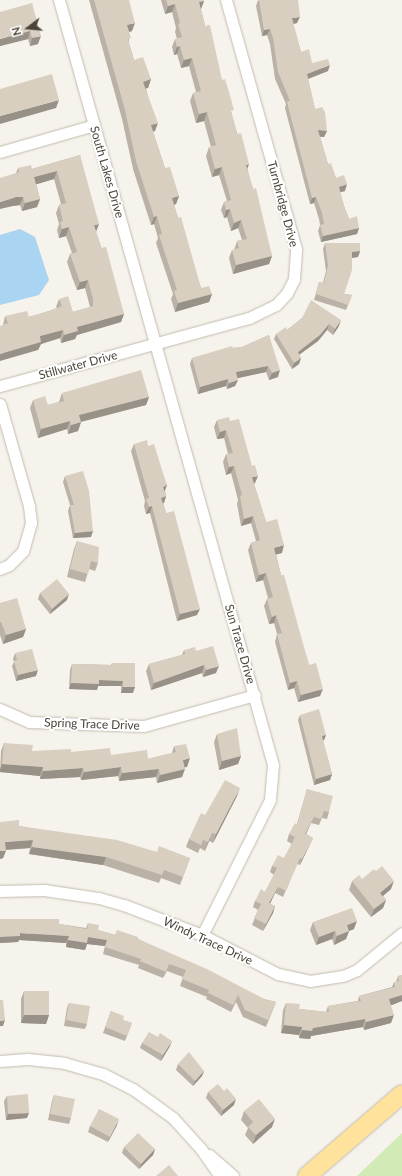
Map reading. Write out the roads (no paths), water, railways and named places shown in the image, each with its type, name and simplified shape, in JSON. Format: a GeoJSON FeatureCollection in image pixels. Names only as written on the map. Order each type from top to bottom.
{"type":"FeatureCollection","features":[{"type":"Feature","properties":{"kind":"main road"},"geometry":{"type":"LineString","coordinates":[[307,1176],[402,1094]]}},
{"type":"Feature","properties":{"kind":"main road"},"geometry":{"type":"LineString","coordinates":[[322,1176],[402,1101]]}},
{"type":"Feature","properties":{"kind":"street","name":"South Lakes Drive"},"geometry":{"type":"LineString","coordinates":[[59,0],[156,343]]}},
{"type":"Feature","properties":{"kind":"street","name":"Turnbridge Drive"},"geometry":{"type":"LineString","coordinates":[[156,343],[264,313],[287,293],[294,279],[296,249],[226,0]]}},
{"type":"Feature","properties":{"kind":"street"},"geometry":{"type":"LineString","coordinates":[[0,152],[94,125]]}},
{"type":"Feature","properties":{"kind":"street","name":"Stillwater Drive"},"geometry":{"type":"LineString","coordinates":[[0,386],[156,343]]}},
{"type":"Feature","properties":{"kind":"street","name":"Sun Trace Drive"},"geometry":{"type":"LineString","coordinates":[[156,343],[273,765],[270,800],[202,936]]}},
{"type":"Feature","properties":{"kind":"street"},"geometry":{"type":"LineString","coordinates":[[0,404],[29,506],[31,523],[23,551],[9,565],[0,569]]}},
{"type":"Feature","properties":{"kind":"street","name":"Spring Trace Drive"},"geometry":{"type":"LineString","coordinates":[[0,709],[29,722],[144,726],[255,696]]}},
{"type":"Feature","properties":{"kind":"street","name":"Windy Trace Drive"},"geometry":{"type":"LineString","coordinates":[[0,891],[44,890],[99,898],[151,914],[202,936],[278,974],[310,981],[343,976],[356,970],[402,933]]}},
{"type":"Feature","properties":{"kind":"street"},"geometry":{"type":"LineString","coordinates":[[0,1062],[49,1061],[103,1074],[154,1102],[201,1149],[233,1176]]}},
{"type":"Feature","properties":{"kind":"street"},"geometry":{"type":"LineString","coordinates":[[201,1149],[220,1176]]}},
{"type":"Feature","properties":{"kind":"water"},"geometry":{"type":"Polygon","coordinates":[[[20,229],[35,237],[49,280],[39,295],[0,305],[0,235],[20,229]]]}}]}
